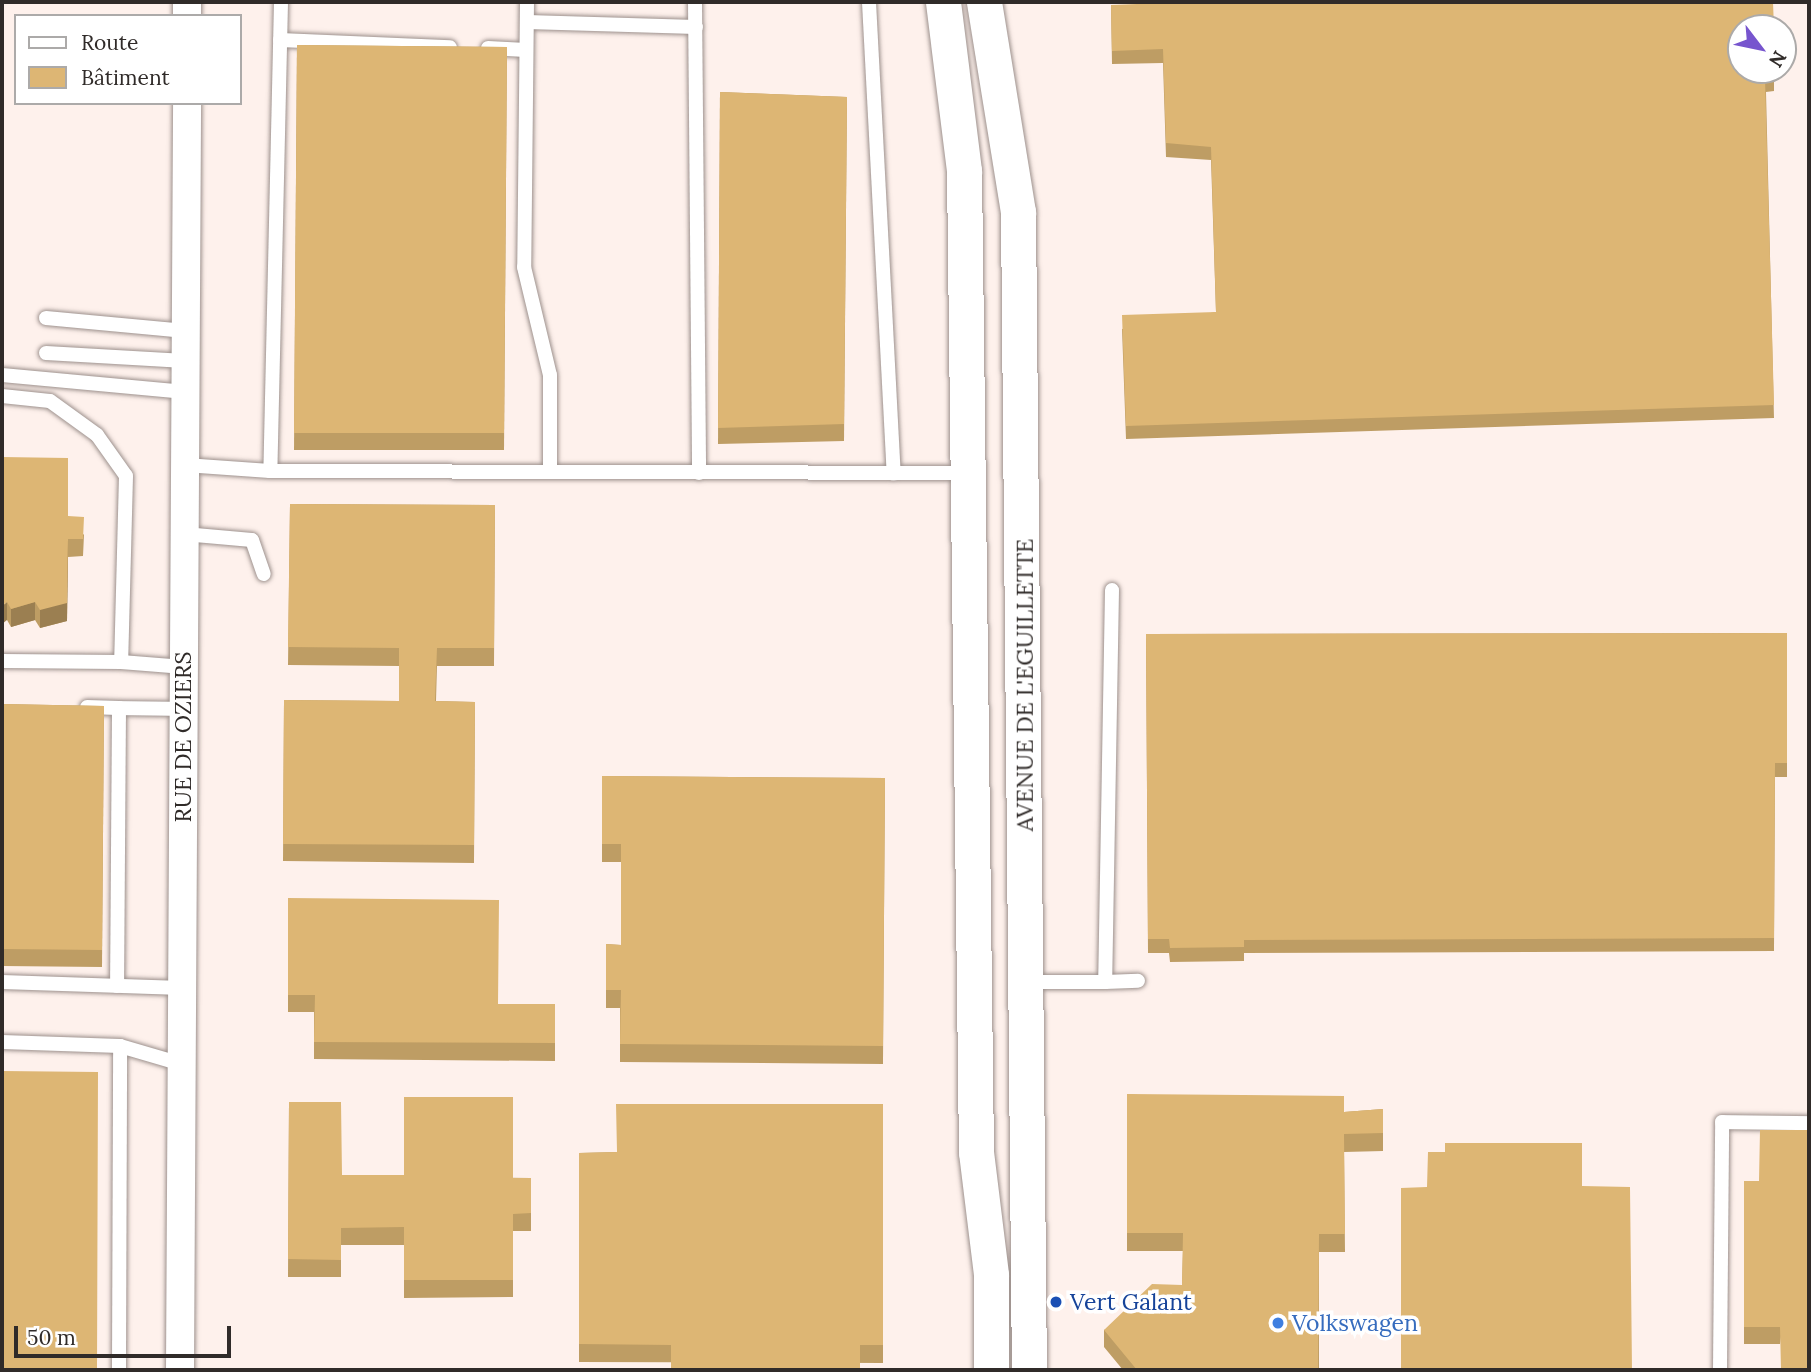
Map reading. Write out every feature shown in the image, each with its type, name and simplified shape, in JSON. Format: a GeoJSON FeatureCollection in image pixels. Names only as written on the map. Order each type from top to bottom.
{"type":"FeatureCollection","features":[{"type":"Feature","properties":{"kind":"street"},"geometry":{"type":"LineString","coordinates":[[943,2],[964,171],[976,1152],[991,1275],[992,1370]]}},
{"type":"Feature","properties":{"kind":"street","name":"AVENUE DE L'EGUILLETTE"},"geometry":{"type":"LineString","coordinates":[[984,2],[1018,212],[1029,1370]]}},
{"type":"Feature","properties":{"kind":"street","name":"RUE DE OZIERS"},"geometry":{"type":"LineString","coordinates":[[180,1370],[187,105]]}},
{"type":"Feature","properties":{"kind":"lane"},"geometry":{"type":"LineString","coordinates":[[270,471],[281,2]]}},
{"type":"Feature","properties":{"kind":"lane"},"geometry":{"type":"LineString","coordinates":[[527,2],[524,267],[550,375],[550,472]]}},
{"type":"Feature","properties":{"kind":"lane"},"geometry":{"type":"LineString","coordinates":[[695,2],[699,473]]}},
{"type":"Feature","properties":{"kind":"lane"},"geometry":{"type":"LineString","coordinates":[[869,2],[894,473]]}},
{"type":"Feature","properties":{"kind":"lane"},"geometry":{"type":"LineString","coordinates":[[527,22],[696,27]]}},
{"type":"Feature","properties":{"kind":"lane"},"geometry":{"type":"LineString","coordinates":[[280,40],[526,50]]}},
{"type":"Feature","properties":{"kind":"lane"},"geometry":{"type":"LineString","coordinates":[[47,318],[186,331]]}},
{"type":"Feature","properties":{"kind":"lane"},"geometry":{"type":"LineString","coordinates":[[46,353],[185,360]]}},
{"type":"Feature","properties":{"kind":"lane"},"geometry":{"type":"LineString","coordinates":[[2,375],[185,392]]}},
{"type":"Feature","properties":{"kind":"lane"},"geometry":{"type":"LineString","coordinates":[[2,396],[50,401],[97,435],[126,476],[121,662]]}},
{"type":"Feature","properties":{"kind":"lane"},"geometry":{"type":"LineString","coordinates":[[185,465],[270,471],[969,472]]}},
{"type":"Feature","properties":{"kind":"lane"},"geometry":{"type":"LineString","coordinates":[[184,534],[252,540],[264,574]]}},
{"type":"Feature","properties":{"kind":"lane"},"geometry":{"type":"LineString","coordinates":[[1105,982],[1112,590]]}},
{"type":"Feature","properties":{"kind":"lane"},"geometry":{"type":"LineString","coordinates":[[2,661],[121,662],[184,667]]}},
{"type":"Feature","properties":{"kind":"lane"},"geometry":{"type":"LineString","coordinates":[[67,707],[183,709]]}},
{"type":"Feature","properties":{"kind":"lane"},"geometry":{"type":"LineString","coordinates":[[117,986],[119,708]]}},
{"type":"Feature","properties":{"kind":"lane"},"geometry":{"type":"LineString","coordinates":[[1027,982],[1138,981]]}},
{"type":"Feature","properties":{"kind":"lane"},"geometry":{"type":"LineString","coordinates":[[2,982],[182,988]]}},
{"type":"Feature","properties":{"kind":"lane"},"geometry":{"type":"LineString","coordinates":[[2,1042],[120,1046],[181,1064]]}},
{"type":"Feature","properties":{"kind":"lane"},"geometry":{"type":"LineString","coordinates":[[119,1370],[120,1046]]}},
{"type":"Feature","properties":{"kind":"lane"},"geometry":{"type":"LineString","coordinates":[[1720,1370],[1722,1122],[1809,1123]]}},
{"type":"Feature","properties":{"kind":"building"},"geometry":{"type":"Polygon","coordinates":[[[1188,2],[1773,2],[1773,14],[1727,14],[1727,84],[1765,84],[1774,405],[1126,426],[1122,315],[1216,312],[1211,147],[1166,143],[1163,49],[1112,51],[1111,5],[1188,2]]]}},
{"type":"Feature","properties":{"kind":"building"},"geometry":{"type":"Polygon","coordinates":[[[297,45],[507,47],[504,433],[294,433],[297,45]]]}},
{"type":"Feature","properties":{"kind":"building"},"geometry":{"type":"Polygon","coordinates":[[[720,92],[847,97],[844,424],[718,428],[720,92]]]}},
{"type":"Feature","properties":{"kind":"building"},"geometry":{"type":"Polygon","coordinates":[[[2,457],[68,458],[68,516],[84,517],[83,539],[68,539],[67,603],[40,610],[35,602],[11,609],[7,602],[2,606],[2,457]]]}},
{"type":"Feature","properties":{"kind":"building"},"geometry":{"type":"Polygon","coordinates":[[[290,504],[495,505],[494,648],[437,648],[435,701],[475,702],[474,845],[283,844],[284,700],[399,701],[399,648],[288,647],[290,504]]]}},
{"type":"Feature","properties":{"kind":"building"},"geometry":{"type":"Polygon","coordinates":[[[1787,633],[1787,763],[1775,763],[1774,938],[1244,940],[1244,947],[1170,948],[1169,939],[1148,939],[1146,634],[1787,633]]]}},
{"type":"Feature","properties":{"kind":"building"},"geometry":{"type":"Polygon","coordinates":[[[2,704],[104,706],[102,950],[2,949],[2,704]]]}},
{"type":"Feature","properties":{"kind":"building"},"geometry":{"type":"Polygon","coordinates":[[[602,776],[885,778],[883,1046],[620,1044],[621,990],[606,990],[606,944],[621,945],[621,844],[602,844],[602,776]]]}},
{"type":"Feature","properties":{"kind":"building"},"geometry":{"type":"Polygon","coordinates":[[[288,898],[499,900],[498,1004],[555,1004],[555,1043],[314,1042],[315,995],[288,995],[288,898]]]}},
{"type":"Feature","properties":{"kind":"building"},"geometry":{"type":"Polygon","coordinates":[[[2,1071],[98,1072],[97,1370],[2,1370],[2,1071]]]}},
{"type":"Feature","properties":{"kind":"building"},"geometry":{"type":"Polygon","coordinates":[[[1127,1094],[1344,1096],[1344,1112],[1383,1109],[1383,1133],[1344,1134],[1345,1234],[1319,1234],[1318,1370],[1137,1370],[1104,1330],[1152,1284],[1182,1285],[1183,1233],[1127,1233],[1127,1094]]]}},
{"type":"Feature","properties":{"kind":"building"},"geometry":{"type":"Polygon","coordinates":[[[404,1097],[513,1097],[513,1178],[531,1178],[531,1213],[513,1214],[513,1280],[404,1280],[404,1227],[341,1228],[341,1260],[288,1259],[289,1102],[341,1102],[342,1175],[404,1175],[404,1097]]]}},
{"type":"Feature","properties":{"kind":"building"},"geometry":{"type":"Polygon","coordinates":[[[616,1104],[883,1104],[883,1345],[860,1345],[860,1370],[671,1370],[671,1345],[579,1344],[579,1153],[617,1152],[616,1104]]]}},
{"type":"Feature","properties":{"kind":"building"},"geometry":{"type":"Polygon","coordinates":[[[1760,1130],[1809,1130],[1809,1370],[1781,1370],[1780,1327],[1744,1327],[1744,1181],[1759,1181],[1760,1130]]]}},
{"type":"Feature","properties":{"kind":"building"},"geometry":{"type":"Polygon","coordinates":[[[1445,1143],[1582,1143],[1582,1186],[1630,1187],[1632,1370],[1401,1370],[1401,1188],[1427,1187],[1428,1152],[1445,1152],[1445,1143]]]}},
{"type":"Feature","properties":{"kind":"place","name":"Vert Galant"},"geometry":{"type":"Point","coordinates":[1056,1302]}},
{"type":"Feature","properties":{"kind":"place","name":"Volkswagen"},"geometry":{"type":"Point","coordinates":[1278,1323]}}]}
